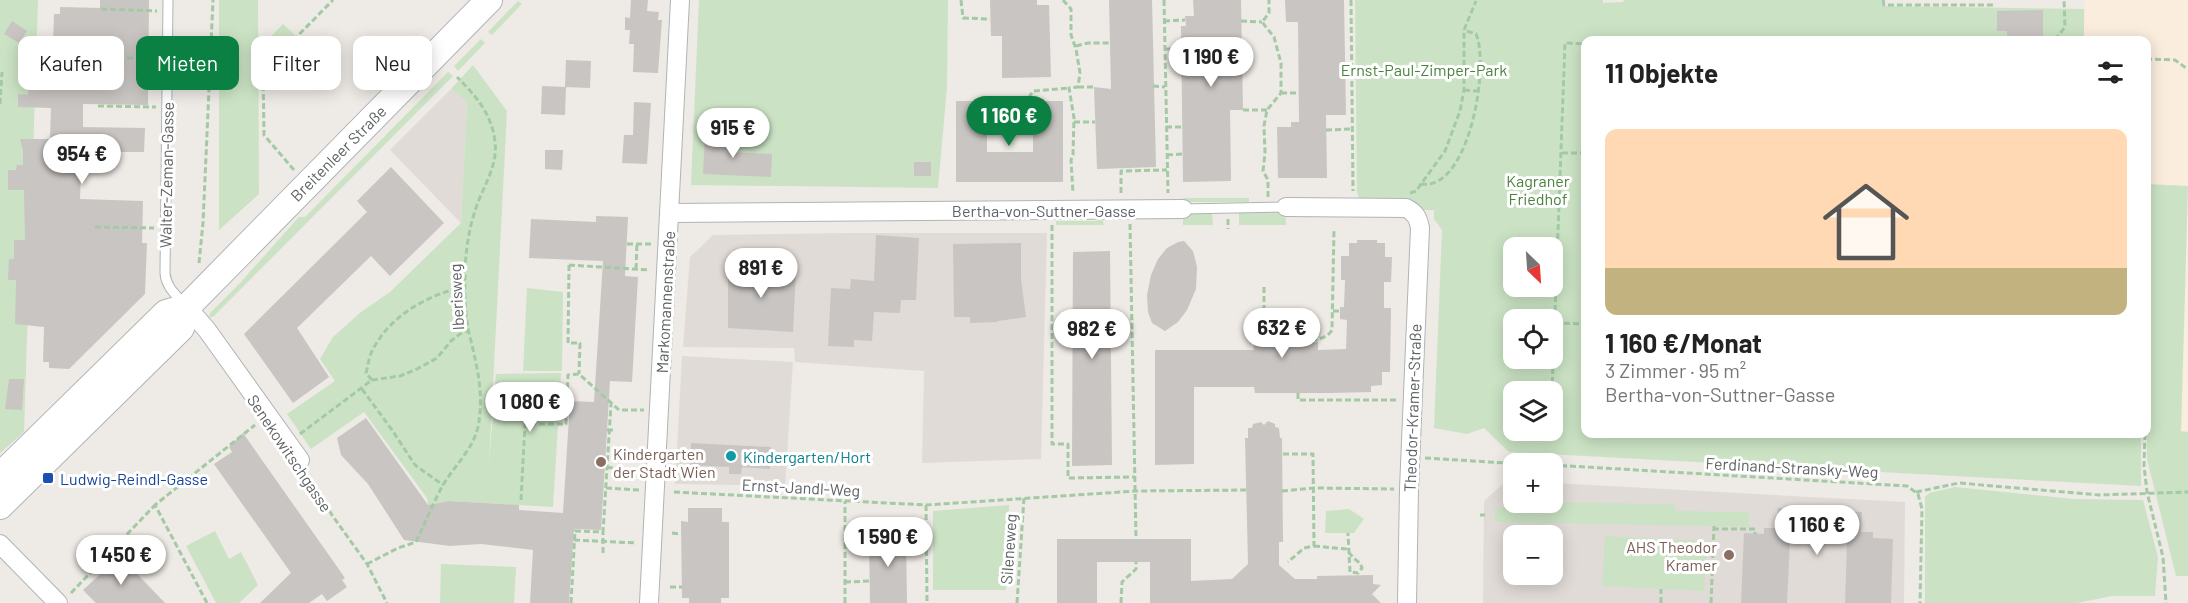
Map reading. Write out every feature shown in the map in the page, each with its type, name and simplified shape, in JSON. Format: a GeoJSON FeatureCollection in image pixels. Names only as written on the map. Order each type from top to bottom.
{"type":"FeatureCollection","features":[{"type":"Feature","properties":{"kind":"main road","name":"Breitenleer Straße"},"geometry":{"type":"LineString","coordinates":[[0,506],[181,328],[187,307],[489,0]]}},
{"type":"Feature","properties":{"kind":"main road","name":"Breitenleer Straße"},"geometry":{"type":"LineString","coordinates":[[0,476],[166,313],[187,307]]}},
{"type":"Feature","properties":{"kind":"street","name":"Markomannenstraße"},"geometry":{"type":"LineString","coordinates":[[649,603],[680,0]]}},
{"type":"Feature","properties":{"kind":"street","name":"Bertha-von-Suttner-Gasse"},"geometry":{"type":"LineString","coordinates":[[670,213],[1052,212],[1125,202],[1175,209]]}},
{"type":"Feature","properties":{"kind":"street","name":"Bertha-von-Suttner-Gasse"},"geometry":{"type":"LineString","coordinates":[[1277,207],[1406,208],[1415,214]]}},
{"type":"Feature","properties":{"kind":"street","name":"Theodor-Kramer-Straße"},"geometry":{"type":"LineString","coordinates":[[1407,603],[1409,489],[1420,228],[1419,219],[1415,214]]}},
{"type":"Feature","properties":{"kind":"street","name":"Senekowitschgasse"},"geometry":{"type":"LineString","coordinates":[[187,307],[207,330],[300,460]]}},
{"type":"Feature","properties":{"kind":"street"},"geometry":{"type":"LineString","coordinates":[[0,544],[64,598]]}},
{"type":"Feature","properties":{"kind":"lane","name":"Walter-Zeman-Gasse"},"geometry":{"type":"LineString","coordinates":[[167,36],[168,0]]}},
{"type":"Feature","properties":{"kind":"lane","name":"Walter-Zeman-Gasse"},"geometry":{"type":"LineString","coordinates":[[167,90],[166,281],[187,307]]}},
{"type":"Feature","properties":{"kind":"lane","name":"Bertha-von-Suttner-Gasse"},"geometry":{"type":"LineString","coordinates":[[1175,209],[1277,207]]}},
{"type":"Feature","properties":{"kind":"path"},"geometry":{"type":"LineString","coordinates":[[199,263],[203,223],[213,0]]}},
{"type":"Feature","properties":{"kind":"path"},"geometry":{"type":"LineString","coordinates":[[294,170],[264,135],[263,72],[333,0]]}},
{"type":"Feature","properties":{"kind":"path"},"geometry":{"type":"LineString","coordinates":[[961,0],[963,18],[990,19]]}},
{"type":"Feature","properties":{"kind":"path"},"geometry":{"type":"LineString","coordinates":[[1063,0],[1071,9],[1071,35],[1076,46],[1080,72],[1078,87]]}},
{"type":"Feature","properties":{"kind":"path"},"geometry":{"type":"LineString","coordinates":[[1164,0],[1167,170],[1175,209]]}},
{"type":"Feature","properties":{"kind":"path"},"geometry":{"type":"LineString","coordinates":[[1262,22],[1269,13],[1269,0]]}},
{"type":"Feature","properties":{"kind":"path"},"geometry":{"type":"LineString","coordinates":[[1351,0],[1353,207]]}},
{"type":"Feature","properties":{"kind":"path"},"geometry":{"type":"LineString","coordinates":[[1409,194],[1416,191],[1445,152],[1460,111],[1464,90],[1464,30],[1476,0]]}},
{"type":"Feature","properties":{"kind":"path"},"geometry":{"type":"LineString","coordinates":[[1883,0],[1884,5],[1995,5]]}},
{"type":"Feature","properties":{"kind":"path"},"geometry":{"type":"LineString","coordinates":[[1896,0],[1897,5]]}},
{"type":"Feature","properties":{"kind":"path"},"geometry":{"type":"LineString","coordinates":[[2058,36],[2065,27],[2064,0]]}},
{"type":"Feature","properties":{"kind":"path"},"geometry":{"type":"LineString","coordinates":[[101,9],[168,11]]}},
{"type":"Feature","properties":{"kind":"path"},"geometry":{"type":"LineString","coordinates":[[1164,21],[1185,20]]}},
{"type":"Feature","properties":{"kind":"path"},"geometry":{"type":"LineString","coordinates":[[1241,21],[1262,22],[1274,37],[1281,63],[1281,93],[1268,110],[1263,126],[1265,153],[1263,171],[1277,207]]}},
{"type":"Feature","properties":{"kind":"path"},"geometry":{"type":"LineString","coordinates":[[1421,184],[1430,185],[1448,174],[1466,142],[1478,91],[1477,37],[1476,34],[1464,30]]}},
{"type":"Feature","properties":{"kind":"path"},"geometry":{"type":"LineString","coordinates":[[1076,46],[1088,43],[1110,43]]}},
{"type":"Feature","properties":{"kind":"path"},"geometry":{"type":"LineString","coordinates":[[1556,309],[1563,153],[1565,43],[1581,44]]}},
{"type":"Feature","properties":{"kind":"path"},"geometry":{"type":"LineString","coordinates":[[1165,49],[1182,49]]}},
{"type":"Feature","properties":{"kind":"path"},"geometry":{"type":"LineString","coordinates":[[2151,59],[2175,60],[2186,68]]}},
{"type":"Feature","properties":{"kind":"path"},"geometry":{"type":"LineString","coordinates":[[0,104],[1,73]]}},
{"type":"Feature","properties":{"kind":"path","name":"Iberisweg"},"geometry":{"type":"LineString","coordinates":[[367,564],[398,548],[416,542],[443,485],[467,452],[478,427],[480,380],[469,330],[465,286],[470,229],[496,154],[492,126],[484,108],[457,77]]}},
{"type":"Feature","properties":{"kind":"path"},"geometry":{"type":"LineString","coordinates":[[1153,86],[1165,87]]}},
{"type":"Feature","properties":{"kind":"path"},"geometry":{"type":"LineString","coordinates":[[1034,124],[1026,125],[1026,102],[1033,91],[1094,87]]}},
{"type":"Feature","properties":{"kind":"path"},"geometry":{"type":"LineString","coordinates":[[1069,88],[1074,122],[1071,160],[1073,195]]}},
{"type":"Feature","properties":{"kind":"path"},"geometry":{"type":"LineString","coordinates":[[1464,90],[1478,91]]}},
{"type":"Feature","properties":{"kind":"path"},"geometry":{"type":"LineString","coordinates":[[1281,93],[1299,93]]}},
{"type":"Feature","properties":{"kind":"path"},"geometry":{"type":"LineString","coordinates":[[98,106],[167,108]]}},
{"type":"Feature","properties":{"kind":"path"},"geometry":{"type":"LineString","coordinates":[[1243,110],[1268,110]]}},
{"type":"Feature","properties":{"kind":"path"},"geometry":{"type":"LineString","coordinates":[[1074,122],[1095,122]]}},
{"type":"Feature","properties":{"kind":"path"},"geometry":{"type":"LineString","coordinates":[[1166,127],[1182,127]]}},
{"type":"Feature","properties":{"kind":"path"},"geometry":{"type":"LineString","coordinates":[[1326,130],[1352,129]]}},
{"type":"Feature","properties":{"kind":"path"},"geometry":{"type":"LineString","coordinates":[[1563,153],[1581,153]]}},
{"type":"Feature","properties":{"kind":"path"},"geometry":{"type":"LineString","coordinates":[[1167,155],[1183,154]]}},
{"type":"Feature","properties":{"kind":"path"},"geometry":{"type":"LineString","coordinates":[[1136,539],[1125,202],[1121,171],[1167,170]]}},
{"type":"Feature","properties":{"kind":"path"},"geometry":{"type":"LineString","coordinates":[[1052,212],[1052,444],[1068,444],[1068,478],[1135,477]]}},
{"type":"Feature","properties":{"kind":"path"},"geometry":{"type":"LineString","coordinates":[[95,227],[165,228]]}},
{"type":"Feature","properties":{"kind":"path"},"geometry":{"type":"LineString","coordinates":[[1264,287],[1264,331],[1282,331],[1282,340],[1323,339],[1329,335],[1332,330],[1335,229]]}},
{"type":"Feature","properties":{"kind":"path"},"geometry":{"type":"LineString","coordinates":[[636,269],[637,243]]}},
{"type":"Feature","properties":{"kind":"path"},"geometry":{"type":"LineString","coordinates":[[627,244],[655,244]]}},
{"type":"Feature","properties":{"kind":"path"},"geometry":{"type":"LineString","coordinates":[[579,374],[580,343],[568,343],[568,265],[653,270]]}},
{"type":"Feature","properties":{"kind":"path"},"geometry":{"type":"LineString","coordinates":[[372,380],[366,373],[372,351],[391,324],[415,304],[444,291],[465,286]]}},
{"type":"Feature","properties":{"kind":"path"},"geometry":{"type":"LineString","coordinates":[[1333,311],[1340,311]]}},
{"type":"Feature","properties":{"kind":"path"},"geometry":{"type":"LineString","coordinates":[[1563,323],[1581,324]]}},
{"type":"Feature","properties":{"kind":"path"},"geometry":{"type":"LineString","coordinates":[[298,435],[372,380],[400,376],[417,369],[437,358],[451,341],[469,330]]}},
{"type":"Feature","properties":{"kind":"path"},"geometry":{"type":"LineString","coordinates":[[521,500],[525,424],[566,424],[568,375],[579,374],[619,410],[645,410]]}},
{"type":"Feature","properties":{"kind":"path"},"geometry":{"type":"LineString","coordinates":[[362,389],[393,430],[415,465],[443,485]]}},
{"type":"Feature","properties":{"kind":"path"},"geometry":{"type":"LineString","coordinates":[[1298,393],[1298,400],[1396,400]]}},
{"type":"Feature","properties":{"kind":"path"},"geometry":{"type":"LineString","coordinates":[[603,553],[611,402]]}},
{"type":"Feature","properties":{"kind":"path"},"geometry":{"type":"LineString","coordinates":[[64,598],[155,505],[267,415]]}},
{"type":"Feature","properties":{"kind":"path"},"geometry":{"type":"LineString","coordinates":[[608,430],[615,430]]}},
{"type":"Feature","properties":{"kind":"path"},"geometry":{"type":"LineString","coordinates":[[2145,438],[2144,466],[2147,492],[2163,557],[2166,603]]}},
{"type":"Feature","properties":{"kind":"path"},"geometry":{"type":"LineString","coordinates":[[1282,454],[1313,454],[1314,546]]}},
{"type":"Feature","properties":{"kind":"path"},"geometry":{"type":"LineString","coordinates":[[1411,457],[1503,463]]}},
{"type":"Feature","properties":{"kind":"path","name":"Senekowitschgasse"},"geometry":{"type":"LineString","coordinates":[[300,460],[307,478],[367,564],[385,603]]}},
{"type":"Feature","properties":{"kind":"path","name":"Ferdinand-Stransky-Weg"},"geometry":{"type":"LineString","coordinates":[[1563,466],[1907,486],[1916,492]]}},
{"type":"Feature","properties":{"kind":"path"},"geometry":{"type":"LineString","coordinates":[[607,467],[616,469]]}},
{"type":"Feature","properties":{"kind":"path"},"geometry":{"type":"LineString","coordinates":[[1920,603],[1922,509],[1916,492],[1959,483],[2073,494],[2140,495],[2147,492],[2159,494],[2188,492]]}},
{"type":"Feature","properties":{"kind":"path"},"geometry":{"type":"LineString","coordinates":[[606,488],[641,490]]}},
{"type":"Feature","properties":{"kind":"path"},"geometry":{"type":"LineString","coordinates":[[1282,491],[1314,488],[1409,489]]}},
{"type":"Feature","properties":{"kind":"path","name":"Ernst-Jandl-Weg"},"geometry":{"type":"LineString","coordinates":[[674,492],[926,505],[1136,491],[1246,490]]}},
{"type":"Feature","properties":{"kind":"path","name":"Sileneweg"},"geometry":{"type":"LineString","coordinates":[[1017,603],[1024,498]]}},
{"type":"Feature","properties":{"kind":"path"},"geometry":{"type":"LineString","coordinates":[[844,603],[845,501]]}},
{"type":"Feature","properties":{"kind":"path"},"geometry":{"type":"LineString","coordinates":[[155,505],[207,603]]}},
{"type":"Feature","properties":{"kind":"path"},"geometry":{"type":"LineString","coordinates":[[926,505],[927,603]]}},
{"type":"Feature","properties":{"kind":"path"},"geometry":{"type":"LineString","coordinates":[[604,518],[611,517]]}},
{"type":"Feature","properties":{"kind":"path"},"geometry":{"type":"LineString","coordinates":[[1711,603],[1713,527],[1755,529],[1755,534]]}},
{"type":"Feature","properties":{"kind":"path"},"geometry":{"type":"LineString","coordinates":[[571,603],[575,531],[603,532]]}},
{"type":"Feature","properties":{"kind":"path"},"geometry":{"type":"LineString","coordinates":[[672,533],[681,534]]}},
{"type":"Feature","properties":{"kind":"path"},"geometry":{"type":"LineString","coordinates":[[1288,562],[1304,548],[1314,546],[1346,549],[1348,552],[1360,563],[1362,568],[1358,573],[1350,572],[1348,552],[1348,533]]}},
{"type":"Feature","properties":{"kind":"path"},"geometry":{"type":"LineString","coordinates":[[574,540],[638,543]]}},
{"type":"Feature","properties":{"kind":"path"},"geometry":{"type":"LineString","coordinates":[[574,552],[579,552]]}},
{"type":"Feature","properties":{"kind":"path"},"geometry":{"type":"LineString","coordinates":[[1120,603],[1122,582],[1136,569],[1136,562]]}},
{"type":"Feature","properties":{"kind":"path"},"geometry":{"type":"LineString","coordinates":[[845,582],[870,581]]}},
{"type":"Feature","properties":{"kind":"path"},"geometry":{"type":"LineString","coordinates":[[670,587],[682,587]]}},
{"type":"Feature","properties":{"kind":"path"},"geometry":{"type":"LineString","coordinates":[[1661,603],[1662,589]]}},
{"type":"Feature","properties":{"kind":"path"},"geometry":{"type":"LineString","coordinates":[[572,590],[580,590]]}},
{"type":"Feature","properties":{"kind":"shaded area"},"geometry":{"type":"Polygon","coordinates":[[[2085,0],[2188,0],[2188,186],[2151,184],[2151,36],[2084,36],[2085,0]]]}},
{"type":"Feature","properties":{"kind":"shaded area"},"geometry":{"type":"Polygon","coordinates":[[[451,89],[467,102],[461,223],[390,150],[451,89]]]}},
{"type":"Feature","properties":{"kind":"shaded area"},"geometry":{"type":"Polygon","coordinates":[[[2188,186],[2188,432],[2181,432],[2188,186]]]}},
{"type":"Feature","properties":{"kind":"shaded area"},"geometry":{"type":"Polygon","coordinates":[[[1047,233],[1041,459],[922,463],[924,371],[795,362],[794,348],[683,347],[690,257],[713,235],[1047,233]]]}},
{"type":"Feature","properties":{"kind":"shaded area"},"geometry":{"type":"Polygon","coordinates":[[[682,356],[793,362],[785,486],[675,484],[682,356]]]}},
{"type":"Feature","properties":{"kind":"shaded area","name":"AHS Theodor Kramer"},"geometry":{"type":"Polygon","coordinates":[[[1503,484],[1503,513],[1563,513],[1563,484],[1905,502],[1904,603],[1483,603],[1484,501],[1503,484]]]}},
{"type":"Feature","properties":{"kind":"green space"},"geometry":{"type":"Polygon","coordinates":[[[0,0],[38,0],[37,36],[18,36],[18,90],[35,90],[24,432],[0,453],[0,0]]]}},
{"type":"Feature","properties":{"kind":"green space"},"geometry":{"type":"Polygon","coordinates":[[[219,0],[258,0],[258,36],[251,36],[251,90],[258,90],[259,194],[219,230],[219,90],[239,90],[239,36],[219,36],[219,0]]]}},
{"type":"Feature","properties":{"kind":"green space"},"geometry":{"type":"Polygon","coordinates":[[[699,0],[948,0],[947,87],[938,188],[691,185],[699,0]]]}},
{"type":"Feature","properties":{"kind":"green space","name":"Kagraner Friedhof"},"geometry":{"type":"Polygon","coordinates":[[[1355,0],[1603,0],[1603,3],[1623,2],[1624,0],[1881,0],[1883,6],[2084,9],[2084,36],[1581,36],[1581,438],[2141,438],[2141,486],[1563,455],[1563,453],[1509,452],[1484,428],[1467,434],[1434,428],[1442,230],[1434,219],[1434,210],[1363,211],[1357,192],[1355,0]]]}},
{"type":"Feature","properties":{"kind":"green space"},"geometry":{"type":"Polygon","coordinates":[[[518,1],[522,4],[492,35],[488,32],[518,1]]]}},
{"type":"Feature","properties":{"kind":"green space"},"geometry":{"type":"Polygon","coordinates":[[[283,24],[295,35],[294,36],[272,36],[283,24]]]}},
{"type":"Feature","properties":{"kind":"green space"},"geometry":{"type":"Polygon","coordinates":[[[481,39],[485,43],[458,71],[454,66],[481,39]]]}},
{"type":"Feature","properties":{"kind":"green space"},"geometry":{"type":"Polygon","coordinates":[[[473,65],[507,111],[489,464],[496,374],[561,373],[553,507],[449,501],[428,505],[427,498],[364,412],[311,449],[287,414],[335,381],[320,359],[333,337],[361,312],[390,292],[461,223],[467,102],[451,89],[473,65]]]}},
{"type":"Feature","properties":{"kind":"green space"},"geometry":{"type":"Polygon","coordinates":[[[448,72],[453,76],[214,316],[209,318],[210,313],[299,217],[305,217],[448,72]]]}},
{"type":"Feature","properties":{"kind":"green space"},"geometry":{"type":"Polygon","coordinates":[[[2151,184],[2188,186],[2181,431],[2188,432],[2188,576],[2176,576],[2147,459],[2147,438],[2151,438],[2151,184]]]}},
{"type":"Feature","properties":{"kind":"green space"},"geometry":{"type":"Polygon","coordinates":[[[1183,198],[1249,198],[1249,202],[1184,202],[1183,198]]]}},
{"type":"Feature","properties":{"kind":"green space"},"geometry":{"type":"Polygon","coordinates":[[[1212,211],[1213,225],[1183,225],[1183,212],[1212,211]]]}},
{"type":"Feature","properties":{"kind":"green space"},"geometry":{"type":"Polygon","coordinates":[[[1239,211],[1285,211],[1286,225],[1239,225],[1239,211]]]}},
{"type":"Feature","properties":{"kind":"green space"},"geometry":{"type":"Polygon","coordinates":[[[1102,217],[1104,225],[1056,225],[1056,221],[1097,221],[1102,217]]]}},
{"type":"Feature","properties":{"kind":"green space"},"geometry":{"type":"Polygon","coordinates":[[[527,288],[563,292],[562,371],[523,371],[527,288]]]}},
{"type":"Feature","properties":{"kind":"green space"},"geometry":{"type":"Polygon","coordinates":[[[1955,487],[2074,499],[2143,500],[2158,557],[2155,596],[2112,596],[2077,603],[1925,603],[1925,497],[1929,493],[1955,487]]]}},
{"type":"Feature","properties":{"kind":"green space"},"geometry":{"type":"Polygon","coordinates":[[[1563,502],[1675,504],[1675,511],[1749,512],[1749,527],[1495,522],[1495,508],[1503,508],[1503,513],[1563,513],[1563,502]]]}},
{"type":"Feature","properties":{"kind":"green space"},"geometry":{"type":"Polygon","coordinates":[[[1009,505],[1006,590],[933,590],[933,511],[1009,505]]]}},
{"type":"Feature","properties":{"kind":"green space"},"geometry":{"type":"Polygon","coordinates":[[[1349,509],[1364,519],[1354,533],[1325,533],[1326,511],[1349,509]]]}},
{"type":"Feature","properties":{"kind":"green space"},"geometry":{"type":"Polygon","coordinates":[[[215,531],[229,559],[241,552],[258,585],[239,603],[216,603],[186,546],[215,531]]]}},
{"type":"Feature","properties":{"kind":"green space"},"geometry":{"type":"Polygon","coordinates":[[[1605,536],[1707,541],[1704,591],[1602,586],[1605,536]]]}},
{"type":"Feature","properties":{"kind":"green space"},"geometry":{"type":"Polygon","coordinates":[[[441,564],[516,567],[514,603],[440,603],[441,564]]]}},
{"type":"Feature","properties":{"kind":"building"},"geometry":{"type":"Polygon","coordinates":[[[100,0],[149,0],[149,36],[136,36],[136,90],[148,90],[148,105],[83,104],[83,127],[145,128],[144,152],[82,152],[80,199],[143,201],[142,243],[147,243],[145,294],[69,369],[49,368],[49,362],[43,362],[44,327],[15,324],[16,280],[8,280],[9,259],[14,259],[14,240],[25,240],[24,190],[8,190],[8,170],[16,170],[17,165],[23,165],[20,139],[50,139],[51,108],[18,107],[18,94],[28,95],[28,90],[124,90],[124,36],[53,36],[54,14],[60,14],[60,7],[100,8],[100,0]]]}},
{"type":"Feature","properties":{"kind":"building"},"geometry":{"type":"Polygon","coordinates":[[[631,0],[648,0],[647,11],[659,12],[658,20],[662,20],[658,73],[633,72],[634,44],[629,44],[630,30],[625,30],[625,17],[630,18],[631,0]]]}},
{"type":"Feature","properties":{"kind":"building"},"geometry":{"type":"Polygon","coordinates":[[[990,0],[1037,0],[1037,5],[1049,5],[1051,77],[1002,78],[1002,36],[991,36],[990,0]]]}},
{"type":"Feature","properties":{"kind":"building"},"geometry":{"type":"Polygon","coordinates":[[[1109,0],[1152,0],[1156,167],[1097,169],[1094,87],[1111,89],[1109,0]]]}},
{"type":"Feature","properties":{"kind":"building"},"geometry":{"type":"Polygon","coordinates":[[[1193,0],[1241,0],[1243,110],[1230,110],[1231,181],[1183,182],[1181,26],[1186,26],[1185,16],[1194,16],[1193,0]]]}},
{"type":"Feature","properties":{"kind":"building"},"geometry":{"type":"Polygon","coordinates":[[[1285,0],[1344,0],[1346,115],[1326,115],[1327,178],[1278,178],[1277,127],[1291,127],[1291,122],[1299,122],[1298,22],[1286,22],[1285,0]]]}},
{"type":"Feature","properties":{"kind":"building"},"geometry":{"type":"Polygon","coordinates":[[[2043,10],[2043,36],[2007,36],[2007,31],[1997,31],[1997,11],[2043,10]]]}},
{"type":"Feature","properties":{"kind":"building"},"geometry":{"type":"Polygon","coordinates":[[[12,21],[27,31],[24,36],[18,36],[18,42],[4,34],[12,21]]]}},
{"type":"Feature","properties":{"kind":"building"},"geometry":{"type":"Polygon","coordinates":[[[566,60],[591,61],[590,88],[565,87],[566,60]]]}},
{"type":"Feature","properties":{"kind":"building"},"geometry":{"type":"Polygon","coordinates":[[[542,86],[566,87],[565,115],[541,114],[542,86]]]}},
{"type":"Feature","properties":{"kind":"building"},"geometry":{"type":"Polygon","coordinates":[[[956,101],[987,101],[987,152],[1033,152],[1033,101],[1063,101],[1063,182],[956,182],[956,101]]]}},
{"type":"Feature","properties":{"kind":"building"},"geometry":{"type":"Polygon","coordinates":[[[634,102],[651,103],[647,164],[622,163],[624,135],[633,135],[634,102]]]}},
{"type":"Feature","properties":{"kind":"building"},"geometry":{"type":"Polygon","coordinates":[[[705,132],[729,133],[728,152],[772,154],[771,177],[703,174],[705,132]]]}},
{"type":"Feature","properties":{"kind":"building"},"geometry":{"type":"Polygon","coordinates":[[[545,150],[563,150],[562,170],[545,169],[545,150]]]}},
{"type":"Feature","properties":{"kind":"building"},"geometry":{"type":"Polygon","coordinates":[[[914,162],[931,162],[931,176],[914,176],[914,162]]]}},
{"type":"Feature","properties":{"kind":"building"},"geometry":{"type":"Polygon","coordinates":[[[391,167],[444,223],[390,276],[371,256],[297,328],[329,377],[293,403],[244,334],[367,212],[357,201],[391,167]]]}},
{"type":"Feature","properties":{"kind":"building"},"geometry":{"type":"Polygon","coordinates":[[[596,216],[628,217],[625,276],[638,277],[632,382],[610,381],[601,530],[574,529],[569,603],[530,603],[533,550],[481,544],[450,546],[404,540],[368,484],[341,455],[337,438],[366,418],[428,505],[449,501],[519,505],[519,510],[563,513],[570,401],[594,402],[603,261],[529,258],[531,219],[596,222],[596,216]]]}},
{"type":"Feature","properties":{"kind":"building"},"geometry":{"type":"Polygon","coordinates":[[[876,235],[919,238],[916,300],[901,300],[900,313],[874,312],[872,341],[854,340],[854,347],[828,346],[831,288],[850,289],[851,279],[874,281],[876,235]]]}},
{"type":"Feature","properties":{"kind":"building"},"geometry":{"type":"Polygon","coordinates":[[[1357,240],[1377,240],[1377,243],[1385,243],[1385,257],[1392,257],[1391,282],[1384,282],[1384,308],[1391,308],[1390,372],[1382,372],[1382,385],[1371,386],[1371,392],[1331,393],[1255,393],[1254,387],[1194,387],[1194,464],[1155,465],[1155,350],[1254,350],[1253,343],[1318,342],[1318,350],[1346,349],[1347,320],[1340,319],[1340,307],[1344,307],[1345,280],[1341,280],[1341,256],[1349,256],[1349,243],[1357,243],[1357,240]]]}},
{"type":"Feature","properties":{"kind":"building"},"geometry":{"type":"Polygon","coordinates":[[[1184,241],[1193,251],[1197,267],[1196,289],[1187,310],[1178,322],[1165,331],[1152,323],[1148,312],[1147,295],[1151,275],[1158,259],[1167,248],[1184,241]]]}},
{"type":"Feature","properties":{"kind":"building"},"geometry":{"type":"Polygon","coordinates":[[[1021,243],[1021,279],[1026,317],[998,322],[970,323],[970,317],[954,317],[953,244],[1021,243]]]}},
{"type":"Feature","properties":{"kind":"building"},"geometry":{"type":"Polygon","coordinates":[[[1110,251],[1112,465],[1072,466],[1073,252],[1110,251]]]}},
{"type":"Feature","properties":{"kind":"building"},"geometry":{"type":"Polygon","coordinates":[[[728,266],[796,270],[793,332],[728,328],[728,266]]]}},
{"type":"Feature","properties":{"kind":"building"},"geometry":{"type":"Polygon","coordinates":[[[9,379],[24,379],[22,410],[5,409],[9,379]]]}},
{"type":"Feature","properties":{"kind":"building"},"geometry":{"type":"Polygon","coordinates":[[[1268,421],[1279,428],[1280,438],[1282,438],[1283,542],[1279,542],[1279,565],[1295,579],[1317,579],[1317,576],[1373,575],[1373,584],[1381,585],[1372,594],[1381,603],[1150,603],[1150,562],[1097,562],[1097,603],[1057,603],[1057,539],[1191,539],[1191,581],[1232,579],[1248,564],[1245,438],[1248,438],[1248,428],[1252,428],[1253,424],[1261,422],[1264,425],[1268,421]]]}},
{"type":"Feature","properties":{"kind":"building"},"geometry":{"type":"Polygon","coordinates":[[[243,433],[345,578],[342,580],[347,587],[327,601],[322,594],[309,603],[260,603],[291,573],[214,464],[232,452],[229,447],[243,433]]]}},
{"type":"Feature","properties":{"kind":"building","name":"Kindergarten/Hort"},"geometry":{"type":"Polygon","coordinates":[[[691,443],[771,447],[770,469],[742,467],[741,474],[729,474],[729,467],[690,465],[691,443]]]}},
{"type":"Feature","properties":{"kind":"building"},"geometry":{"type":"Polygon","coordinates":[[[688,508],[722,508],[722,522],[729,522],[729,598],[721,598],[721,603],[689,603],[689,598],[682,598],[681,521],[688,522],[688,508]]]}},
{"type":"Feature","properties":{"kind":"building"},"geometry":{"type":"Polygon","coordinates":[[[1778,508],[1862,512],[1861,532],[1873,532],[1873,538],[1893,539],[1891,603],[1845,603],[1847,542],[1790,540],[1787,603],[1741,603],[1744,533],[1764,534],[1764,528],[1777,528],[1778,508]]]}},
{"type":"Feature","properties":{"kind":"building"},"geometry":{"type":"Polygon","coordinates":[[[899,531],[900,536],[906,534],[907,603],[870,603],[869,535],[899,531]]]}},
{"type":"Feature","properties":{"kind":"building"},"geometry":{"type":"Polygon","coordinates":[[[120,556],[165,603],[96,603],[83,590],[120,556]]]}},
{"type":"Feature","properties":{"kind":"place","name":"Kindergarten/Hort"},"geometry":{"type":"Point","coordinates":[731,456]}},
{"type":"Feature","properties":{"kind":"place","name":"Kindergarten der Stadt Wien"},"geometry":{"type":"Point","coordinates":[601,462]}},
{"type":"Feature","properties":{"kind":"place","name":"Ludwig-Reindl-Gasse"},"geometry":{"type":"Point","coordinates":[48,478]}},
{"type":"Feature","properties":{"kind":"place","name":"AHS Theodor Kramer"},"geometry":{"type":"Point","coordinates":[1729,555]}},
{"type":"Feature","properties":{"kind":"park label","name":"Ernst-Paul-Zimper-Park"},"geometry":{"type":"Point","coordinates":[1424,69]}}]}
